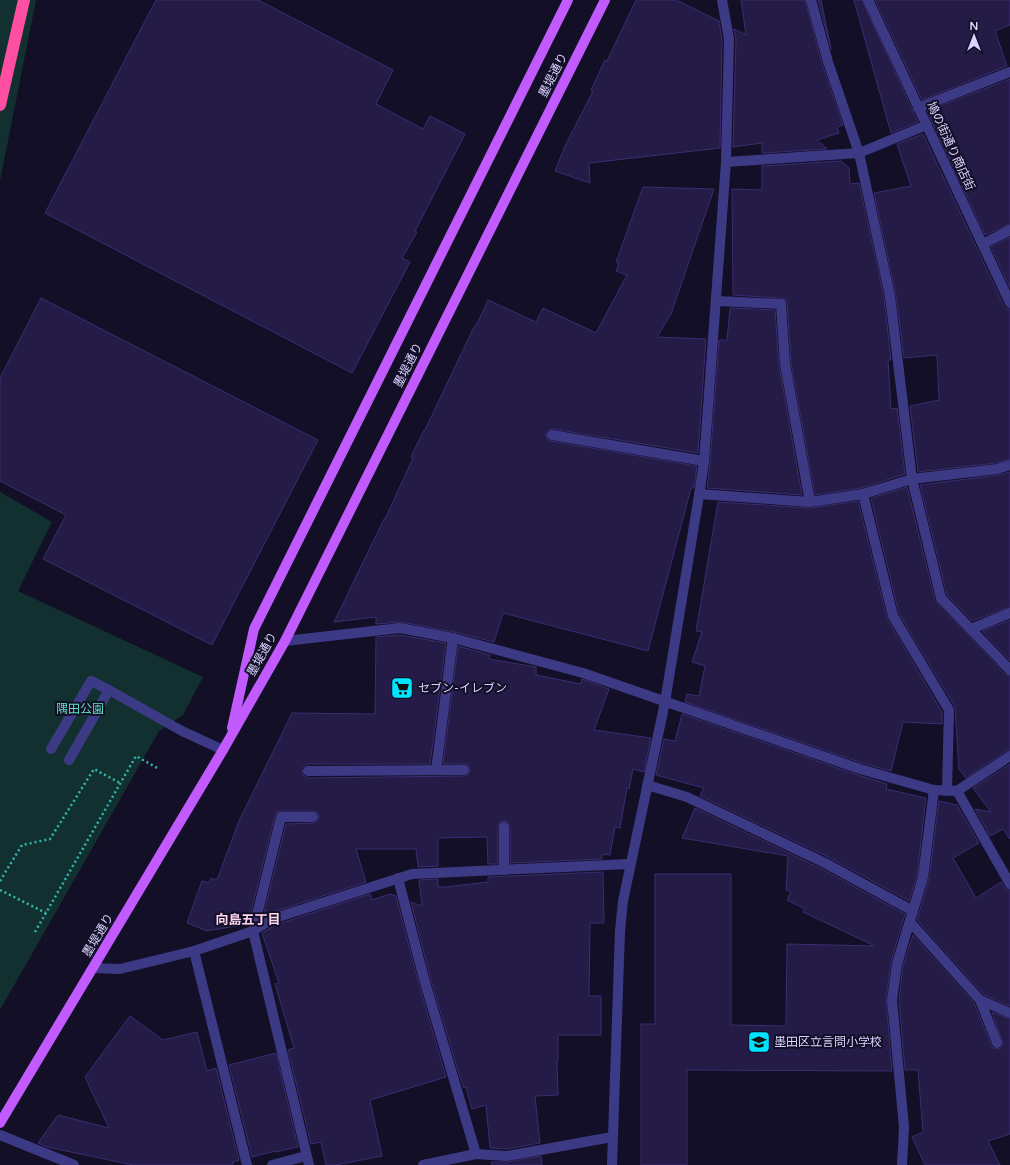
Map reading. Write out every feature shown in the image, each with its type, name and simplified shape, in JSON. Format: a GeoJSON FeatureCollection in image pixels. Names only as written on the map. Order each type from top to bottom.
{"type":"FeatureCollection","features":[{"type":"Feature","properties":{"kind":"highway"},"geometry":{"type":"LineString","coordinates":[[0,105],[24,0]]}},
{"type":"Feature","properties":{"kind":"main road","name":"墨堤通り"},"geometry":{"type":"LineString","coordinates":[[229,739],[254,629],[568,0]]}},
{"type":"Feature","properties":{"kind":"main road","name":"墨堤通り"},"geometry":{"type":"LineString","coordinates":[[0,1123],[223,750],[285,641],[605,0]]}},
{"type":"Feature","properties":{"kind":"street"},"geometry":{"type":"LineString","coordinates":[[612,1165],[620,931],[623,902],[665,702],[704,461],[726,162],[729,39],[722,0]]}},
{"type":"Feature","properties":{"kind":"street"},"geometry":{"type":"LineString","coordinates":[[811,0],[828,62],[859,153],[890,296],[912,479],[941,598],[1010,670]]}},
{"type":"Feature","properties":{"kind":"street","name":"鳩の街通り商店街"},"geometry":{"type":"LineString","coordinates":[[868,0],[1010,303]]}},
{"type":"Feature","properties":{"kind":"street"},"geometry":{"type":"LineString","coordinates":[[918,108],[1010,72]]}},
{"type":"Feature","properties":{"kind":"street"},"geometry":{"type":"LineString","coordinates":[[726,162],[859,153],[927,125]]}},
{"type":"Feature","properties":{"kind":"street"},"geometry":{"type":"LineString","coordinates":[[983,244],[1010,230]]}},
{"type":"Feature","properties":{"kind":"street"},"geometry":{"type":"LineString","coordinates":[[716,301],[781,304],[785,364],[810,502]]}},
{"type":"Feature","properties":{"kind":"street"},"geometry":{"type":"LineString","coordinates":[[552,435],[704,461]]}},
{"type":"Feature","properties":{"kind":"street"},"geometry":{"type":"LineString","coordinates":[[699,494],[810,502],[863,494],[912,479],[997,469],[1010,465]]}},
{"type":"Feature","properties":{"kind":"street"},"geometry":{"type":"LineString","coordinates":[[863,494],[893,616],[948,710],[947,791]]}},
{"type":"Feature","properties":{"kind":"street"},"geometry":{"type":"LineString","coordinates":[[971,629],[1010,613]]}},
{"type":"Feature","properties":{"kind":"street"},"geometry":{"type":"LineString","coordinates":[[285,641],[400,628],[453,638],[583,673],[860,769],[934,790],[957,791],[1010,756]]}},
{"type":"Feature","properties":{"kind":"street"},"geometry":{"type":"LineString","coordinates":[[436,770],[453,638]]}},
{"type":"Feature","properties":{"kind":"street"},"geometry":{"type":"LineString","coordinates":[[51,749],[91,681],[182,731],[223,750]]}},
{"type":"Feature","properties":{"kind":"street"},"geometry":{"type":"LineString","coordinates":[[69,760],[109,690]]}},
{"type":"Feature","properties":{"kind":"street"},"geometry":{"type":"LineString","coordinates":[[308,771],[464,770]]}},
{"type":"Feature","properties":{"kind":"street"},"geometry":{"type":"LineString","coordinates":[[647,785],[687,797],[825,863],[913,911]]}},
{"type":"Feature","properties":{"kind":"street"},"geometry":{"type":"LineString","coordinates":[[902,1165],[904,1127],[892,1000],[897,964],[923,877],[934,790]]}},
{"type":"Feature","properties":{"kind":"street"},"geometry":{"type":"LineString","coordinates":[[957,791],[1010,884]]}},
{"type":"Feature","properties":{"kind":"street"},"geometry":{"type":"LineString","coordinates":[[272,1165],[307,1161],[253,931],[281,817],[313,817]]}},
{"type":"Feature","properties":{"kind":"street"},"geometry":{"type":"LineString","coordinates":[[504,827],[504,870]]}},
{"type":"Feature","properties":{"kind":"street"},"geometry":{"type":"LineString","coordinates":[[93,968],[120,969],[194,951],[253,931],[272,919],[412,874],[630,864]]}},
{"type":"Feature","properties":{"kind":"street"},"geometry":{"type":"LineString","coordinates":[[398,878],[426,986],[476,1154]]}},
{"type":"Feature","properties":{"kind":"street"},"geometry":{"type":"LineString","coordinates":[[910,922],[980,1000],[997,1043]]}},
{"type":"Feature","properties":{"kind":"street"},"geometry":{"type":"LineString","coordinates":[[194,951],[247,1165]]}},
{"type":"Feature","properties":{"kind":"street"},"geometry":{"type":"LineString","coordinates":[[980,1000],[1010,1014]]}},
{"type":"Feature","properties":{"kind":"street"},"geometry":{"type":"LineString","coordinates":[[0,1135],[74,1165]]}},
{"type":"Feature","properties":{"kind":"street"},"geometry":{"type":"LineString","coordinates":[[424,1165],[454,1162],[476,1154],[508,1161],[612,1137]]}},
{"type":"Feature","properties":{"kind":"path"},"geometry":{"type":"LineString","coordinates":[[36,932],[136,756],[159,769]]}},
{"type":"Feature","properties":{"kind":"path"},"geometry":{"type":"LineString","coordinates":[[0,881],[22,845],[50,839],[94,769],[120,783]]}},
{"type":"Feature","properties":{"kind":"path"},"geometry":{"type":"LineString","coordinates":[[0,890],[46,913]]}},
{"type":"Feature","properties":{"kind":"green space"},"geometry":{"type":"Polygon","coordinates":[[[0,0],[36,0],[0,181],[0,0]]]}},
{"type":"Feature","properties":{"kind":"green space","name":"隅田公園"},"geometry":{"type":"Polygon","coordinates":[[[0,492],[52,522],[18,591],[203,677],[183,715],[159,731],[0,1010],[0,492]]]}},
{"type":"Feature","properties":{"kind":"building"},"geometry":{"type":"Polygon","coordinates":[[[156,0],[258,0],[393,70],[376,104],[423,129],[430,116],[465,134],[415,231],[417,232],[402,258],[410,262],[352,373],[45,213],[156,0]]]}},
{"type":"Feature","properties":{"kind":"building"},"geometry":{"type":"Polygon","coordinates":[[[636,0],[676,0],[719,21],[722,40],[720,148],[589,163],[590,183],[555,171],[565,146],[593,91],[591,90],[605,60],[607,61],[636,0]]]}},
{"type":"Feature","properties":{"kind":"building"},"geometry":{"type":"Polygon","coordinates":[[[741,0],[805,0],[822,64],[843,125],[837,127],[839,133],[817,140],[827,149],[762,153],[762,143],[733,147],[736,39],[734,29],[746,35],[741,0]]]}},
{"type":"Feature","properties":{"kind":"building"},"geometry":{"type":"Polygon","coordinates":[[[818,0],[821,0],[831,49],[818,0]]]}},
{"type":"Feature","properties":{"kind":"building"},"geometry":{"type":"Polygon","coordinates":[[[854,0],[862,0],[918,122],[891,133],[854,0]]]}},
{"type":"Feature","properties":{"kind":"building"},"geometry":{"type":"Polygon","coordinates":[[[875,0],[1010,0],[1010,25],[995,31],[1007,66],[922,100],[875,0]]]}},
{"type":"Feature","properties":{"kind":"building"},"geometry":{"type":"Polygon","coordinates":[[[1010,79],[1010,224],[985,235],[927,111],[1010,79]]]}},
{"type":"Feature","properties":{"kind":"building"},"geometry":{"type":"Polygon","coordinates":[[[923,134],[1004,306],[1007,309],[1010,309],[1010,459],[996,463],[918,472],[910,406],[939,400],[937,355],[904,358],[896,295],[874,193],[911,186],[897,144],[923,134]]]}},
{"type":"Feature","properties":{"kind":"building"},"geometry":{"type":"Polygon","coordinates":[[[841,161],[849,168],[850,184],[859,183],[884,297],[891,360],[888,360],[891,409],[897,408],[905,474],[862,488],[815,495],[791,363],[787,301],[781,298],[733,295],[732,189],[762,190],[762,166],[841,161]]]}},
{"type":"Feature","properties":{"kind":"building"},"geometry":{"type":"Polygon","coordinates":[[[643,187],[714,189],[671,314],[657,337],[706,339],[698,453],[553,429],[547,431],[546,434],[548,440],[551,441],[697,466],[694,488],[691,488],[648,651],[503,613],[494,642],[454,632],[401,622],[376,624],[376,617],[334,622],[385,519],[413,458],[411,457],[488,300],[536,322],[543,308],[596,333],[627,275],[616,271],[619,263],[616,262],[643,187]]]}},
{"type":"Feature","properties":{"kind":"building"},"geometry":{"type":"Polygon","coordinates":[[[1010,237],[1010,288],[991,247],[1010,237]]]}},
{"type":"Feature","properties":{"kind":"building"},"geometry":{"type":"Polygon","coordinates":[[[41,298],[318,440],[212,645],[43,559],[66,515],[0,481],[0,378],[41,298]]]}},
{"type":"Feature","properties":{"kind":"building"},"geometry":{"type":"Polygon","coordinates":[[[730,308],[775,310],[779,365],[802,495],[707,488],[719,340],[727,340],[730,308]]]}},
{"type":"Feature","properties":{"kind":"building"},"geometry":{"type":"Polygon","coordinates":[[[1010,472],[1010,607],[972,621],[947,595],[920,485],[998,475],[1010,472]]]}},
{"type":"Feature","properties":{"kind":"building"},"geometry":{"type":"Polygon","coordinates":[[[907,487],[935,600],[1005,674],[1010,676],[1010,750],[1006,751],[966,778],[959,769],[955,707],[899,614],[871,498],[907,487]]]}},
{"type":"Feature","properties":{"kind":"building"},"geometry":{"type":"Polygon","coordinates":[[[858,501],[887,618],[942,712],[942,724],[903,722],[891,771],[862,763],[685,702],[687,694],[699,696],[705,666],[692,662],[702,632],[696,631],[718,502],[810,508],[858,501]]]}},
{"type":"Feature","properties":{"kind":"building"},"geometry":{"type":"Polygon","coordinates":[[[1010,620],[1010,661],[982,631],[1010,620]]]}},
{"type":"Feature","properties":{"kind":"building"},"geometry":{"type":"Polygon","coordinates":[[[400,635],[446,643],[430,764],[308,764],[302,768],[303,775],[308,778],[468,775],[470,770],[467,764],[443,764],[458,646],[490,655],[489,659],[536,667],[536,675],[581,684],[582,679],[609,689],[594,730],[651,738],[644,772],[633,769],[629,789],[627,788],[620,828],[615,827],[610,855],[602,854],[602,859],[510,863],[510,827],[508,822],[504,821],[500,822],[498,827],[498,864],[488,864],[487,837],[438,838],[438,866],[418,867],[416,849],[356,849],[366,882],[270,913],[263,917],[286,824],[313,823],[317,822],[319,817],[318,813],[313,811],[281,811],[275,815],[248,924],[207,931],[187,923],[202,881],[209,883],[211,878],[217,880],[239,821],[292,713],[375,714],[376,637],[400,635]]]}},
{"type":"Feature","properties":{"kind":"building"},"geometry":{"type":"Polygon","coordinates":[[[682,714],[887,784],[886,789],[926,798],[917,876],[909,901],[828,857],[700,796],[704,788],[656,775],[664,739],[675,741],[682,714]]]}},
{"type":"Feature","properties":{"kind":"building"},"geometry":{"type":"Polygon","coordinates":[[[1010,764],[1010,839],[1003,829],[990,836],[975,809],[991,812],[973,788],[1010,764]]]}},
{"type":"Feature","properties":{"kind":"building"},"geometry":{"type":"Polygon","coordinates":[[[939,801],[957,805],[979,843],[953,858],[976,898],[1001,882],[1006,889],[1010,890],[1010,1006],[984,995],[917,920],[929,878],[939,801]]]}},
{"type":"Feature","properties":{"kind":"building"},"geometry":{"type":"Polygon","coordinates":[[[695,808],[822,869],[905,914],[891,962],[886,999],[892,1071],[687,1070],[687,1165],[641,1165],[641,1024],[655,1024],[655,874],[731,874],[731,1025],[786,1026],[787,944],[875,946],[803,912],[805,909],[787,900],[791,892],[786,890],[788,856],[682,838],[695,808]]]}},
{"type":"Feature","properties":{"kind":"building"},"geometry":{"type":"Polygon","coordinates":[[[603,872],[604,923],[590,923],[589,996],[601,996],[601,1035],[558,1035],[558,1095],[535,1096],[540,1143],[507,1149],[490,1148],[486,1105],[472,1109],[466,1087],[464,1088],[459,1074],[430,977],[411,902],[422,906],[419,880],[438,879],[438,887],[445,887],[488,882],[488,877],[603,872]]]}},
{"type":"Feature","properties":{"kind":"building"},"geometry":{"type":"Polygon","coordinates":[[[370,894],[372,900],[390,894],[396,896],[418,981],[446,1077],[370,1100],[382,1156],[336,1165],[326,1165],[321,1142],[311,1144],[288,1050],[294,1048],[275,984],[279,983],[262,933],[275,925],[370,894]]]}},
{"type":"Feature","properties":{"kind":"building"},"geometry":{"type":"Polygon","coordinates":[[[913,935],[974,1003],[993,1048],[1000,1049],[1003,1044],[992,1012],[1010,1019],[1010,1134],[988,1141],[1000,1165],[925,1165],[912,1137],[923,1132],[918,1070],[905,1070],[899,1000],[903,965],[913,935]]]}},
{"type":"Feature","properties":{"kind":"building"},"geometry":{"type":"Polygon","coordinates":[[[130,1016],[163,1040],[197,1032],[207,1071],[216,1068],[239,1160],[233,1162],[233,1165],[133,1165],[47,1147],[38,1143],[58,1115],[109,1128],[85,1077],[130,1016]]]}},
{"type":"Feature","properties":{"kind":"building"},"geometry":{"type":"Polygon","coordinates":[[[276,1053],[298,1147],[252,1157],[229,1065],[276,1053]]]}},
{"type":"Feature","properties":{"kind":"building"},"geometry":{"type":"Polygon","coordinates":[[[541,1156],[542,1165],[492,1165],[491,1162],[508,1162],[541,1156]]]}},
{"type":"Feature","properties":{"kind":"place","name":"セブン-イレブン"},"geometry":{"type":"Point","coordinates":[402,688]}},
{"type":"Feature","properties":{"kind":"place","name":"墨田区立言問小学校"},"geometry":{"type":"Point","coordinates":[759,1042]}},
{"type":"Feature","properties":{"kind":"district","name":"向島五丁目"},"geometry":{"type":"Point","coordinates":[248,919]}}]}
